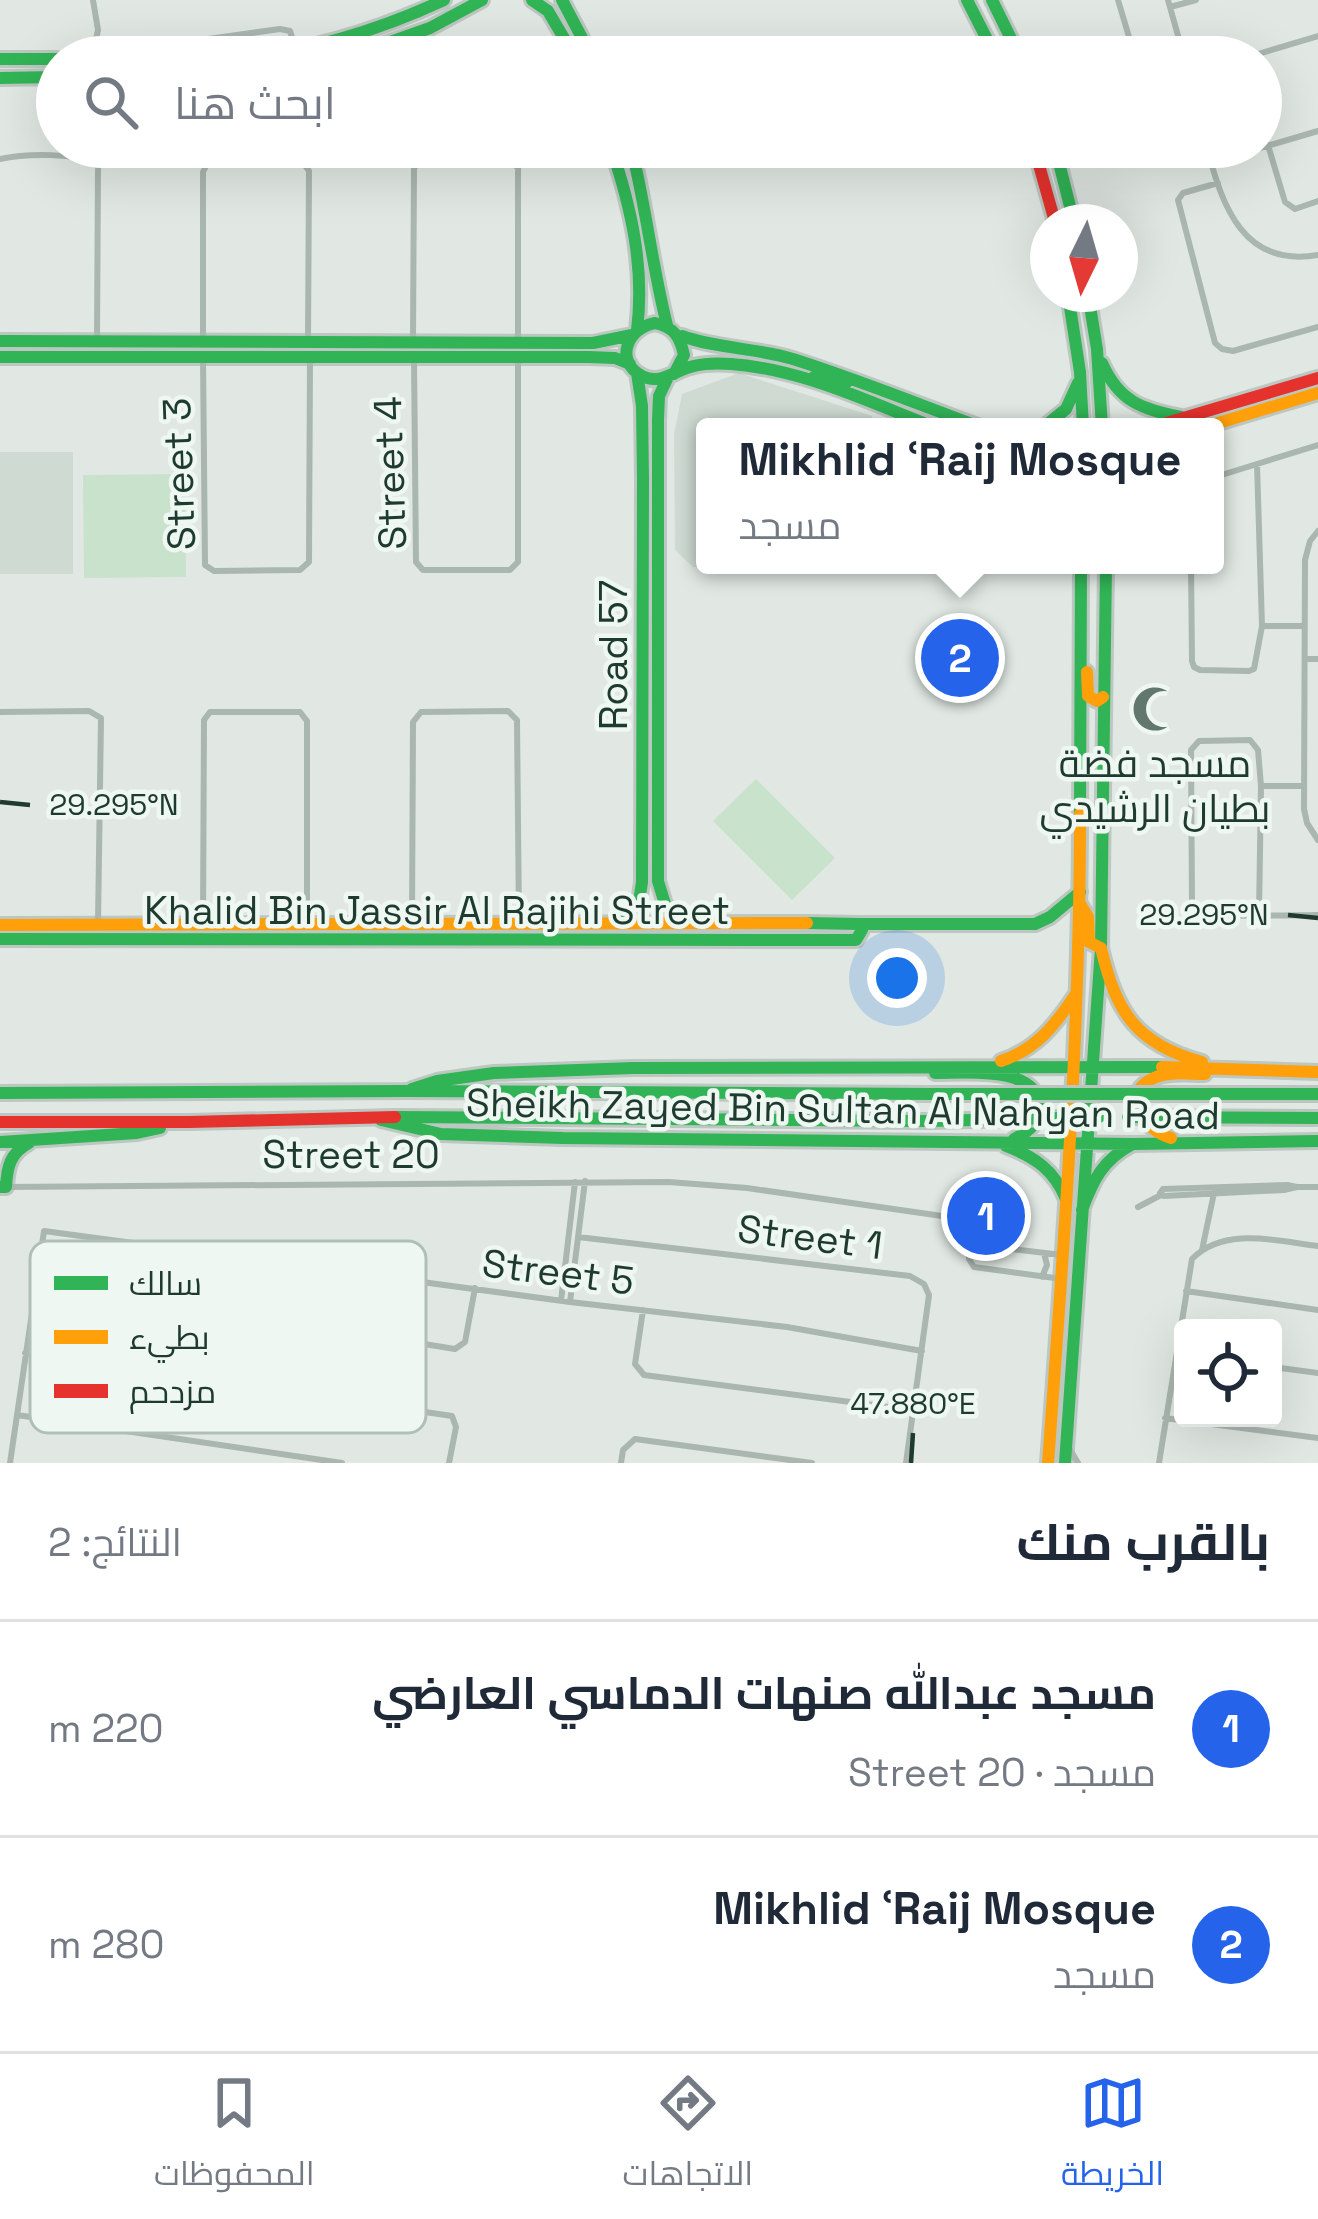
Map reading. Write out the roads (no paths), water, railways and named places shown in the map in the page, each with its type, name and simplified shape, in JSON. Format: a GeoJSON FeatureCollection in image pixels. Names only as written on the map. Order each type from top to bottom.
{"type":"FeatureCollection","features":[{"type":"Feature","properties":{"kind":"main road"},"geometry":{"type":"LineString","coordinates":[[350,36],[444,0]]}},
{"type":"Feature","properties":{"kind":"main road"},"geometry":{"type":"LineString","coordinates":[[407,36],[482,0]]}},
{"type":"Feature","properties":{"kind":"main road"},"geometry":{"type":"LineString","coordinates":[[532,0],[548,10],[563,36]]}},
{"type":"Feature","properties":{"kind":"main road"},"geometry":{"type":"LineString","coordinates":[[562,0],[581,36]]}},
{"type":"Feature","properties":{"kind":"main road"},"geometry":{"type":"LineString","coordinates":[[967,0],[985,36]]}},
{"type":"Feature","properties":{"kind":"main road"},"geometry":{"type":"LineString","coordinates":[[992,0],[1010,36]]}},
{"type":"Feature","properties":{"kind":"main road"},"geometry":{"type":"LineString","coordinates":[[0,59],[36,59]]}},
{"type":"Feature","properties":{"kind":"main road"},"geometry":{"type":"LineString","coordinates":[[0,77],[36,77]]}},
{"type":"Feature","properties":{"kind":"main road"},"geometry":{"type":"LineString","coordinates":[[619,168],[630,213],[640,303],[627,350],[634,368]]}},
{"type":"Feature","properties":{"kind":"main road"},"geometry":{"type":"LineString","coordinates":[[636,168],[656,282],[673,330],[684,344],[684,355],[670,375]]}},
{"type":"Feature","properties":{"kind":"main road"},"geometry":{"type":"LineString","coordinates":[[1040,168],[1049,204]]}},
{"type":"Feature","properties":{"kind":"main road"},"geometry":{"type":"LineString","coordinates":[[1060,168],[1069,204]]}},
{"type":"Feature","properties":{"kind":"main road"},"geometry":{"type":"LineString","coordinates":[[1071,312],[1083,418]]}},
{"type":"Feature","properties":{"kind":"main road"},"geometry":{"type":"LineString","coordinates":[[1091,312],[1101,418]]}},
{"type":"Feature","properties":{"kind":"main road"},"geometry":{"type":"LineString","coordinates":[[0,357],[413,357],[593,343],[634,333],[651,323],[699,342],[758,350],[956,418]]}},
{"type":"Feature","properties":{"kind":"main road"},"geometry":{"type":"LineString","coordinates":[[0,341],[413,341],[615,358],[650,379],[697,365],[777,365],[840,386],[847,378]]}},
{"type":"Feature","properties":{"kind":"main road"},"geometry":{"type":"LineString","coordinates":[[247,357],[253,350],[248,341]]}},
{"type":"Feature","properties":{"kind":"main road"},"geometry":{"type":"LineString","coordinates":[[275,342],[268,350],[276,357]]}},
{"type":"Feature","properties":{"kind":"main road"},"geometry":{"type":"LineString","coordinates":[[1097,349],[1108,381],[1134,405],[1186,418],[1318,378]]}},
{"type":"Feature","properties":{"kind":"main road"},"geometry":{"type":"LineString","coordinates":[[763,367],[908,418]]}},
{"type":"Feature","properties":{"kind":"main road","name":"Road 57"},"geometry":{"type":"LineString","coordinates":[[634,368],[642,406],[643,462],[642,882]]}},
{"type":"Feature","properties":{"kind":"main road"},"geometry":{"type":"LineString","coordinates":[[1057,418],[1070,405],[1080,372]]}},
{"type":"Feature","properties":{"kind":"main road","name":"Road 57"},"geometry":{"type":"LineString","coordinates":[[658,881],[659,396],[670,375]]}},
{"type":"Feature","properties":{"kind":"main road"},"geometry":{"type":"LineString","coordinates":[[1224,421],[1318,393]]}},
{"type":"Feature","properties":{"kind":"main road"},"geometry":{"type":"LineString","coordinates":[[643,462],[658,462]]}},
{"type":"Feature","properties":{"kind":"main road"},"geometry":{"type":"LineString","coordinates":[[643,479],[653,476],[659,480]]}},
{"type":"Feature","properties":{"kind":"main road"},"geometry":{"type":"LineString","coordinates":[[1048,1463],[1080,898],[1081,574]]}},
{"type":"Feature","properties":{"kind":"main road"},"geometry":{"type":"LineString","coordinates":[[1065,1463],[1101,948],[1106,574]]}},
{"type":"Feature","properties":{"kind":"main road"},"geometry":{"type":"LineString","coordinates":[[1081,595],[1088,696],[1097,701],[1103,697]]}},
{"type":"Feature","properties":{"kind":"main road"},"geometry":{"type":"LineString","coordinates":[[642,882],[648,887],[658,881]]}},
{"type":"Feature","properties":{"kind":"main road"},"geometry":{"type":"LineString","coordinates":[[658,881],[662,903],[687,922]]}},
{"type":"Feature","properties":{"kind":"main road"},"geometry":{"type":"LineString","coordinates":[[613,924],[632,916],[642,882]]}},
{"type":"Feature","properties":{"kind":"main road","name":"Khalid Bin Jassir Al Rajihi Street"},"geometry":{"type":"LineString","coordinates":[[162,932],[203,925],[1035,925],[1054,916],[1073,894],[1080,898]]}},
{"type":"Feature","properties":{"kind":"main road"},"geometry":{"type":"LineString","coordinates":[[1080,898],[1087,913],[1089,942],[1101,948]]}},
{"type":"Feature","properties":{"kind":"main road","name":"Khalid Bin Jassir Al Rajihi Street"},"geometry":{"type":"LineString","coordinates":[[0,939],[162,932],[856,940],[862,933],[860,924]]}},
{"type":"Feature","properties":{"kind":"main road","name":"Khalid Bin Jassir Al Rajihi Street"},"geometry":{"type":"LineString","coordinates":[[0,926],[98,925],[137,932]]}},
{"type":"Feature","properties":{"kind":"main road"},"geometry":{"type":"LineString","coordinates":[[1101,948],[1110,986],[1138,1032],[1166,1051],[1222,1067]]}},
{"type":"Feature","properties":{"kind":"main road"},"geometry":{"type":"LineString","coordinates":[[984,1066],[1036,1046],[1076,994]]}},
{"type":"Feature","properties":{"kind":"main road","name":"Sheikh Zayed Bin Sultan Al Nahyan Road"},"geometry":{"type":"LineString","coordinates":[[407,1091],[437,1081],[520,1071],[633,1068],[1092,1066],[1318,1072]]}},
{"type":"Feature","properties":{"kind":"main road"},"geometry":{"type":"LineString","coordinates":[[824,1069],[1015,1076],[1030,1084],[1040,1106],[1034,1126],[1013,1139],[830,1141]]}},
{"type":"Feature","properties":{"kind":"main road"},"geometry":{"type":"LineString","coordinates":[[1268,1071],[1158,1077],[1141,1091],[1137,1110],[1144,1126],[1162,1137],[1274,1142]]}},
{"type":"Feature","properties":{"kind":"main road","name":"Sheikh Zayed Bin Sultan Al Nahyan Road"},"geometry":{"type":"LineString","coordinates":[[0,1094],[1318,1094]]}},
{"type":"Feature","properties":{"kind":"main road","name":"Sheikh Zayed Bin Sultan Al Nahyan Road"},"geometry":{"type":"LineString","coordinates":[[370,1117],[441,1135],[1318,1142]]}},
{"type":"Feature","properties":{"kind":"main road","name":"Sheikh Zayed Bin Sultan Al Nahyan Road"},"geometry":{"type":"LineString","coordinates":[[0,1122],[370,1117],[1318,1118]]}},
{"type":"Feature","properties":{"kind":"main road"},"geometry":{"type":"LineString","coordinates":[[0,1142],[137,1132],[189,1122]]}},
{"type":"Feature","properties":{"kind":"main road"},"geometry":{"type":"LineString","coordinates":[[3,1187],[10,1158],[34,1141]]}},
{"type":"Feature","properties":{"kind":"main road"},"geometry":{"type":"LineString","coordinates":[[998,1143],[1035,1156],[1049,1167],[1066,1199]]}},
{"type":"Feature","properties":{"kind":"main road"},"geometry":{"type":"LineString","coordinates":[[1082,1210],[1105,1160],[1134,1144]]}},
{"type":"Feature","properties":{"kind":"main road"},"geometry":{"type":"LineString","coordinates":[[1057,1360],[1066,1357],[1072,1362]]}},
{"type":"Feature","properties":{"kind":"street"},"geometry":{"type":"LineString","coordinates":[[93,0],[96,36]]}},
{"type":"Feature","properties":{"kind":"street"},"geometry":{"type":"LineString","coordinates":[[1118,0],[1129,36]]}},
{"type":"Feature","properties":{"kind":"street"},"geometry":{"type":"LineString","coordinates":[[1178,36],[1169,4],[1196,0]]}},
{"type":"Feature","properties":{"kind":"street"},"geometry":{"type":"LineString","coordinates":[[234,36],[280,29],[292,36]]}},
{"type":"Feature","properties":{"kind":"street"},"geometry":{"type":"LineString","coordinates":[[1282,47],[1318,36]]}},
{"type":"Feature","properties":{"kind":"street"},"geometry":{"type":"LineString","coordinates":[[1282,141],[1318,131]]}},
{"type":"Feature","properties":{"kind":"street"},"geometry":{"type":"LineString","coordinates":[[0,159],[36,157]]}},
{"type":"Feature","properties":{"kind":"street"},"geometry":{"type":"LineString","coordinates":[[98,168],[98,341]]}},
{"type":"Feature","properties":{"kind":"street"},"geometry":{"type":"LineString","coordinates":[[202,342],[205,168]]}},
{"type":"Feature","properties":{"kind":"street"},"geometry":{"type":"LineString","coordinates":[[307,168],[308,342]]}},
{"type":"Feature","properties":{"kind":"street"},"geometry":{"type":"LineString","coordinates":[[413,341],[415,168]]}},
{"type":"Feature","properties":{"kind":"street"},"geometry":{"type":"LineString","coordinates":[[518,168],[518,349]]}},
{"type":"Feature","properties":{"kind":"street"},"geometry":{"type":"LineString","coordinates":[[1213,168],[1228,209],[1248,240],[1290,258],[1318,255]]}},
{"type":"Feature","properties":{"kind":"street"},"geometry":{"type":"LineString","coordinates":[[1275,168],[1285,202],[1294,209],[1318,202]]}},
{"type":"Feature","properties":{"kind":"street"},"geometry":{"type":"LineString","coordinates":[[1218,183],[1183,193],[1178,200],[1215,343],[1233,351],[1318,327]]}},
{"type":"Feature","properties":{"kind":"street","name":"Street 4"},"geometry":{"type":"LineString","coordinates":[[413,357],[416,562],[423,570],[510,570],[518,562],[518,349]]}},
{"type":"Feature","properties":{"kind":"street","name":"Street 3"},"geometry":{"type":"LineString","coordinates":[[203,358],[205,566],[214,571],[300,570],[310,562],[310,357]]}},
{"type":"Feature","properties":{"kind":"street"},"geometry":{"type":"LineString","coordinates":[[1224,474],[1318,445]]}},
{"type":"Feature","properties":{"kind":"street"},"geometry":{"type":"LineString","coordinates":[[1191,574],[1194,667],[1254,669],[1262,626],[1257,464]]}},
{"type":"Feature","properties":{"kind":"street"},"geometry":{"type":"LineString","coordinates":[[1318,531],[1305,560],[1304,593],[1304,786],[1307,823],[1318,840]]}},
{"type":"Feature","properties":{"kind":"street"},"geometry":{"type":"LineString","coordinates":[[1304,593],[1318,593]]}},
{"type":"Feature","properties":{"kind":"street"},"geometry":{"type":"LineString","coordinates":[[1262,626],[1304,626]]}},
{"type":"Feature","properties":{"kind":"street"},"geometry":{"type":"LineString","coordinates":[[1304,659],[1318,659]]}},
{"type":"Feature","properties":{"kind":"street"},"geometry":{"type":"LineString","coordinates":[[0,712],[89,711],[101,718],[98,925]]}},
{"type":"Feature","properties":{"kind":"street"},"geometry":{"type":"LineString","coordinates":[[412,926],[412,722],[421,712],[464,711],[508,711],[517,720],[519,925]]}},
{"type":"Feature","properties":{"kind":"street"},"geometry":{"type":"LineString","coordinates":[[203,925],[204,720],[210,712],[300,712],[307,721],[307,926]]}},
{"type":"Feature","properties":{"kind":"street"},"geometry":{"type":"LineString","coordinates":[[1258,914],[1258,750],[1250,740],[1199,741],[1191,750],[1195,909],[1205,914],[1318,915]]}},
{"type":"Feature","properties":{"kind":"street"},"geometry":{"type":"LineString","coordinates":[[1304,752],[1318,752]]}},
{"type":"Feature","properties":{"kind":"street"},"geometry":{"type":"LineString","coordinates":[[1261,787],[1304,786]]}},
{"type":"Feature","properties":{"kind":"street"},"geometry":{"type":"LineString","coordinates":[[566,1302],[578,1237],[580,1182]]}},
{"type":"Feature","properties":{"kind":"street"},"geometry":{"type":"LineString","coordinates":[[566,1302],[580,1182]]}},
{"type":"Feature","properties":{"kind":"street","name":"Street 20"},"geometry":{"type":"LineString","coordinates":[[3,1187],[580,1182],[734,1186],[951,1218],[968,1227],[969,1259],[974,1267],[1062,1279]]}},
{"type":"Feature","properties":{"kind":"street"},"geometry":{"type":"LineString","coordinates":[[1138,1207],[1160,1195],[1297,1187]]}},
{"type":"Feature","properties":{"kind":"street"},"geometry":{"type":"LineString","coordinates":[[1160,1195],[1163,1190],[1318,1187]]}},
{"type":"Feature","properties":{"kind":"street"},"geometry":{"type":"LineString","coordinates":[[1202,1250],[1214,1193]]}},
{"type":"Feature","properties":{"kind":"street","name":"Street 5"},"geometry":{"type":"LineString","coordinates":[[42,1241],[44,1231],[120,1241]]}},
{"type":"Feature","properties":{"kind":"street","name":"Street 1"},"geometry":{"type":"LineString","coordinates":[[578,1237],[910,1276],[924,1284],[929,1294],[906,1463]]}},
{"type":"Feature","properties":{"kind":"street"},"geometry":{"type":"LineString","coordinates":[[1183,1319],[1190,1263],[1202,1250],[1246,1238],[1318,1246]]}},
{"type":"Feature","properties":{"kind":"street","name":"Street 20"},"geometry":{"type":"LineString","coordinates":[[970,1244],[1063,1255]]}},
{"type":"Feature","properties":{"kind":"street"},"geometry":{"type":"LineString","coordinates":[[1042,1277],[1047,1265],[1044,1253]]}},
{"type":"Feature","properties":{"kind":"street","name":"Street 5"},"geometry":{"type":"LineString","coordinates":[[426,1282],[787,1327],[922,1351]]}},
{"type":"Feature","properties":{"kind":"street"},"geometry":{"type":"LineString","coordinates":[[426,1344],[455,1349],[465,1342],[475,1288]]}},
{"type":"Feature","properties":{"kind":"street"},"geometry":{"type":"LineString","coordinates":[[1186,1292],[1318,1310]]}},
{"type":"Feature","properties":{"kind":"street"},"geometry":{"type":"LineString","coordinates":[[643,1310],[635,1364],[644,1375],[912,1410]]}},
{"type":"Feature","properties":{"kind":"street"},"geometry":{"type":"LineString","coordinates":[[10,1463],[30,1319]]}},
{"type":"Feature","properties":{"kind":"street"},"geometry":{"type":"LineString","coordinates":[[25,1353],[30,1354]]}},
{"type":"Feature","properties":{"kind":"street"},"geometry":{"type":"LineString","coordinates":[[1282,1368],[1318,1373]]}},
{"type":"Feature","properties":{"kind":"street"},"geometry":{"type":"LineString","coordinates":[[1159,1463],[1174,1377]]}},
{"type":"Feature","properties":{"kind":"street"},"geometry":{"type":"LineString","coordinates":[[426,1412],[452,1416],[456,1427],[449,1463]]}},
{"type":"Feature","properties":{"kind":"street"},"geometry":{"type":"LineString","coordinates":[[16,1415],[30,1417]]}},
{"type":"Feature","properties":{"kind":"street"},"geometry":{"type":"LineString","coordinates":[[1165,1418],[1318,1438]]}},
{"type":"Feature","properties":{"kind":"street"},"geometry":{"type":"LineString","coordinates":[[138,1433],[342,1463]]}},
{"type":"Feature","properties":{"kind":"street"},"geometry":{"type":"LineString","coordinates":[[621,1463],[623,1450],[635,1439],[812,1463]]}},
{"type":"Feature","properties":{"kind":"street"},"geometry":{"type":"LineString","coordinates":[[1067,1443],[1078,1463]]}},
{"type":"Feature","properties":{"kind":"place","name":"Mikhlid ʿRaij Mosque"},"geometry":{"type":"Point","coordinates":[960,658]}},
{"type":"Feature","properties":{"kind":"place","name":"مسجد فضة بطيان الرشيدي"},"geometry":{"type":"Point","coordinates":[1155,709]}},
{"type":"Feature","properties":{"kind":"place","name":"مسجد عبدالله صنهات الدماسي العارضي"},"geometry":{"type":"Point","coordinates":[986,1216]}}]}
